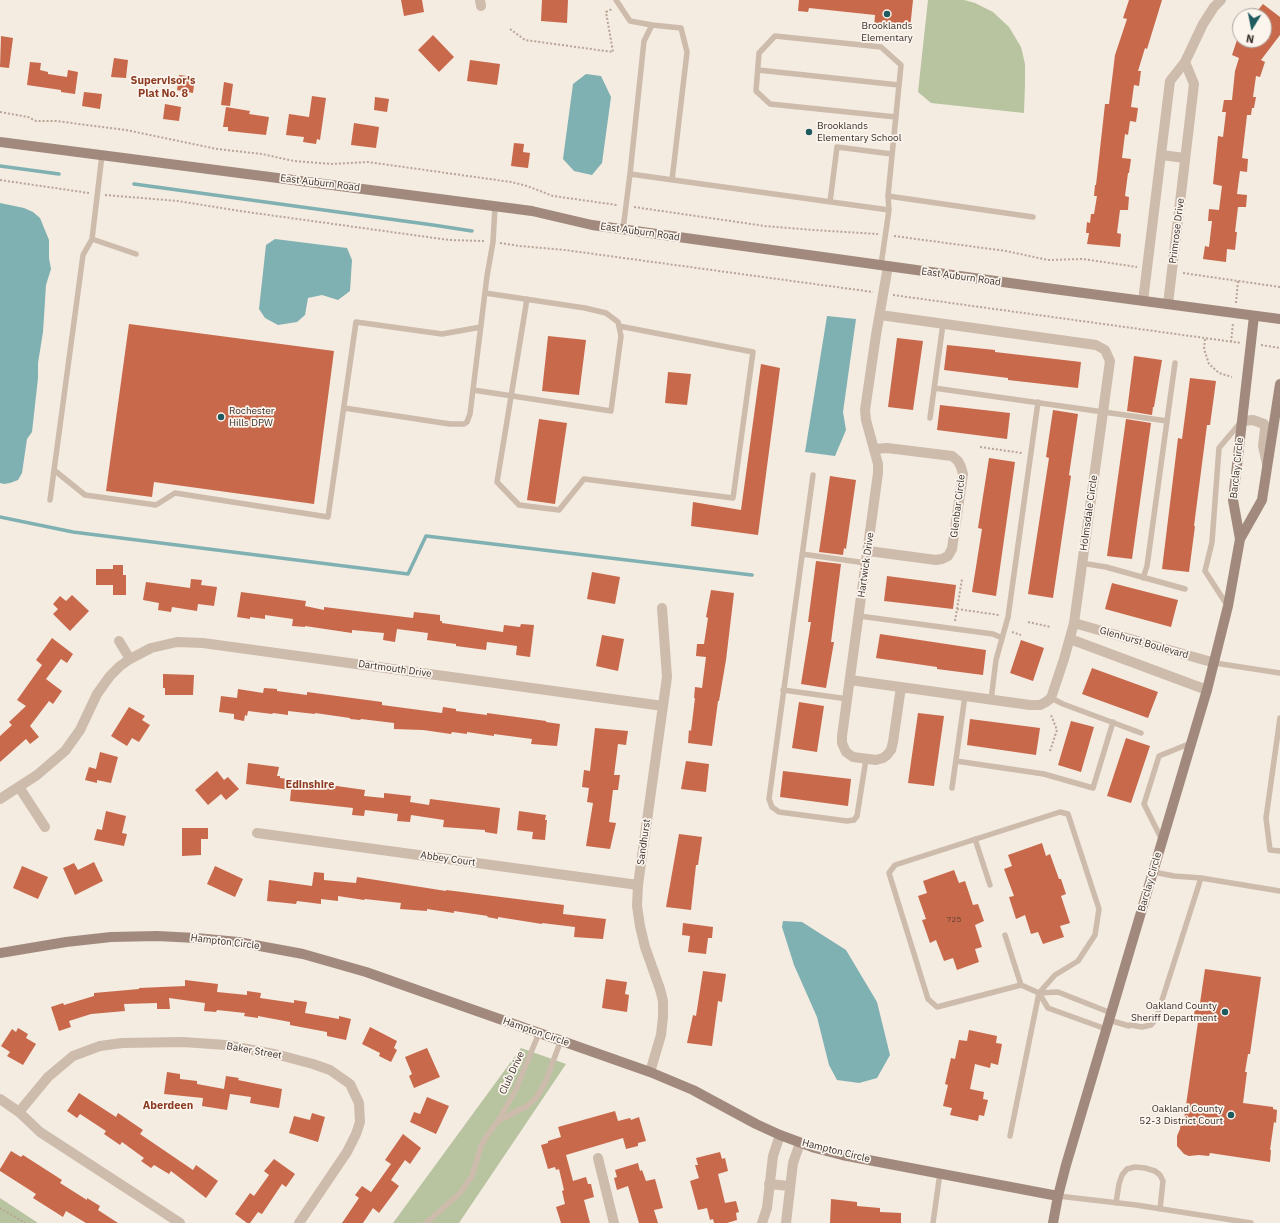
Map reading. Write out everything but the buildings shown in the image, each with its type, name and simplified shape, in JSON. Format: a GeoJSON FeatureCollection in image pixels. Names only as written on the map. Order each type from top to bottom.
{"type":"FeatureCollection","features":[{"type":"Feature","properties":{"kind":"street"},"geometry":{"type":"LineString","coordinates":[[1143,301],[1170,81],[1185,62],[1214,2]]}},
{"type":"Feature","properties":{"kind":"street","name":"Primrose Drive"},"geometry":{"type":"LineString","coordinates":[[1168,304],[1194,84],[1185,62]]}},
{"type":"Feature","properties":{"kind":"street","name":"East Auburn Road"},"geometry":{"type":"LineString","coordinates":[[0,142],[532,211],[592,225],[1280,319]]}},
{"type":"Feature","properties":{"kind":"street"},"geometry":{"type":"LineString","coordinates":[[1161,155],[1186,158]]}},
{"type":"Feature","properties":{"kind":"street","name":"Hartwick Drive"},"geometry":{"type":"LineString","coordinates":[[885,266],[880,315],[865,410],[866,420],[878,464],[878,473],[842,743],[846,752],[853,757],[876,760],[887,755],[891,750],[901,687]]}},
{"type":"Feature","properties":{"kind":"street","name":"Holmsdale Circle"},"geometry":{"type":"LineString","coordinates":[[880,315],[1096,345],[1105,350],[1110,362],[1081,563],[1074,623],[1051,698]]}},
{"type":"Feature","properties":{"kind":"street","name":"Barclay Circle"},"geometry":{"type":"LineString","coordinates":[[1240,539],[1233,500],[1254,316]]}},
{"type":"Feature","properties":{"kind":"street","name":"Barclay Circle"},"geometry":{"type":"LineString","coordinates":[[1053,1223],[1066,1165],[1215,663],[1228,606],[1240,539],[1262,500],[1280,384]]}},
{"type":"Feature","properties":{"kind":"street","name":"Barclay Circle"},"geometry":{"type":"LineString","coordinates":[[1242,421],[1253,420],[1264,424],[1263,446],[1268,466]]}},
{"type":"Feature","properties":{"kind":"street","name":"Glenbar Circle"},"geometry":{"type":"LineString","coordinates":[[868,551],[936,560],[948,556],[952,549],[963,474],[962,466],[952,456],[893,449],[874,449]]}},
{"type":"Feature","properties":{"kind":"street","name":"Sandhurst"},"geometry":{"type":"LineString","coordinates":[[650,1072],[661,1035],[663,1009],[660,989],[645,947],[637,906],[638,885],[667,677],[662,608]]}},
{"type":"Feature","properties":{"kind":"street","name":"Glenhurst Boulevard"},"geometry":{"type":"LineString","coordinates":[[1074,623],[1215,663]]}},
{"type":"Feature","properties":{"kind":"street","name":"Glenhurst Boulevard"},"geometry":{"type":"LineString","coordinates":[[1070,639],[1207,690]]}},
{"type":"Feature","properties":{"kind":"street"},"geometry":{"type":"LineString","coordinates":[[119,641],[130,659]]}},
{"type":"Feature","properties":{"kind":"street","name":"Dartmouth Drive"},"geometry":{"type":"LineString","coordinates":[[0,799],[36,775],[65,751],[80,730],[97,694],[110,676],[130,659],[151,648],[177,642],[203,643],[663,706]]}},
{"type":"Feature","properties":{"kind":"street"},"geometry":{"type":"LineString","coordinates":[[850,680],[1035,705],[1046,702],[1051,698]]}},
{"type":"Feature","properties":{"kind":"street"},"geometry":{"type":"LineString","coordinates":[[18,787],[45,827]]}},
{"type":"Feature","properties":{"kind":"street","name":"Abbey Court"},"geometry":{"type":"LineString","coordinates":[[257,833],[638,885]]}},
{"type":"Feature","properties":{"kind":"street","name":"Hampton Circle"},"geometry":{"type":"LineString","coordinates":[[0,953],[66,942],[111,937],[188,938],[238,942],[303,954],[336,963],[650,1072],[693,1090],[756,1124],[800,1143],[842,1155],[1058,1196]]}},
{"type":"Feature","properties":{"kind":"street","name":"Baker Street"},"geometry":{"type":"LineString","coordinates":[[19,1112],[48,1077],[73,1056],[100,1046],[122,1043],[183,1042],[226,1045],[279,1055],[330,1070],[350,1084],[359,1103],[360,1122],[347,1152],[299,1223]]}},
{"type":"Feature","properties":{"kind":"street"},"geometry":{"type":"LineString","coordinates":[[0,1099],[19,1112],[40,1132],[180,1223]]}},
{"type":"Feature","properties":{"kind":"street"},"geometry":{"type":"LineString","coordinates":[[762,1223],[767,1208],[773,1156],[780,1135]]}},
{"type":"Feature","properties":{"kind":"street"},"geometry":{"type":"LineString","coordinates":[[786,1223],[793,1163],[800,1143]]}},
{"type":"Feature","properties":{"kind":"street"},"geometry":{"type":"LineString","coordinates":[[598,1158],[614,1223]]}},
{"type":"Feature","properties":{"kind":"street"},"geometry":{"type":"LineString","coordinates":[[769,1184],[790,1186]]}},
{"type":"Feature","properties":{"kind":"lane"},"geometry":{"type":"LineString","coordinates":[[616,0],[630,21],[681,28],[687,52],[672,180]]}},
{"type":"Feature","properties":{"kind":"lane"},"geometry":{"type":"LineString","coordinates":[[623,229],[644,41],[652,25]]}},
{"type":"Feature","properties":{"kind":"lane"},"geometry":{"type":"LineString","coordinates":[[885,266],[889,210],[888,196],[892,154],[896,117],[901,65],[881,47],[775,36],[759,53],[756,91],[770,104],[896,117]]}},
{"type":"Feature","properties":{"kind":"lane"},"geometry":{"type":"LineString","coordinates":[[758,70],[899,85]]}},
{"type":"Feature","properties":{"kind":"lane"},"geometry":{"type":"LineString","coordinates":[[830,202],[837,147],[892,154]]}},
{"type":"Feature","properties":{"kind":"lane"},"geometry":{"type":"LineString","coordinates":[[50,500],[83,255],[92,239],[102,155]]}},
{"type":"Feature","properties":{"kind":"lane"},"geometry":{"type":"LineString","coordinates":[[630,174],[889,210]]}},
{"type":"Feature","properties":{"kind":"lane"},"geometry":{"type":"LineString","coordinates":[[888,196],[1033,217]]}},
{"type":"Feature","properties":{"kind":"lane"},"geometry":{"type":"LineString","coordinates":[[344,408],[450,424],[464,424],[467,422],[470,414],[493,242],[495,206]]}},
{"type":"Feature","properties":{"kind":"lane"},"geometry":{"type":"LineString","coordinates":[[92,239],[136,254]]}},
{"type":"Feature","properties":{"kind":"lane"},"geometry":{"type":"LineString","coordinates":[[473,390],[611,411],[621,336],[618,322],[606,313],[585,308],[485,293]]}},
{"type":"Feature","properties":{"kind":"lane"},"geometry":{"type":"LineString","coordinates":[[527,299],[497,482],[519,505],[559,510],[584,479],[733,498],[753,352],[619,326]]}},
{"type":"Feature","properties":{"kind":"lane"},"geometry":{"type":"LineString","coordinates":[[54,470],[85,494],[156,505],[175,493],[328,517],[356,322],[442,334],[481,327]]}},
{"type":"Feature","properties":{"kind":"lane"},"geometry":{"type":"LineString","coordinates":[[930,418],[943,324]]}},
{"type":"Feature","properties":{"kind":"lane"},"geometry":{"type":"LineString","coordinates":[[1143,578],[1147,566],[1175,363]]}},
{"type":"Feature","properties":{"kind":"lane"},"geometry":{"type":"LineString","coordinates":[[934,388],[1167,421]]}},
{"type":"Feature","properties":{"kind":"lane"},"geometry":{"type":"LineString","coordinates":[[991,700],[996,660],[1008,617],[1038,402]]}},
{"type":"Feature","properties":{"kind":"lane"},"geometry":{"type":"LineString","coordinates":[[1228,606],[1205,571],[1212,542],[1219,448],[1242,421]]}},
{"type":"Feature","properties":{"kind":"lane"},"geometry":{"type":"LineString","coordinates":[[813,474],[769,799],[772,807],[778,812],[848,821],[854,820],[857,816],[866,759]]}},
{"type":"Feature","properties":{"kind":"lane"},"geometry":{"type":"LineString","coordinates":[[802,554],[866,563]]}},
{"type":"Feature","properties":{"kind":"lane"},"geometry":{"type":"LineString","coordinates":[[1081,563],[1106,567],[1185,589]]}},
{"type":"Feature","properties":{"kind":"lane"},"geometry":{"type":"LineString","coordinates":[[859,616],[993,634],[1002,638]]}},
{"type":"Feature","properties":{"kind":"lane"},"geometry":{"type":"LineString","coordinates":[[1215,663],[1280,673]]}},
{"type":"Feature","properties":{"kind":"lane"},"geometry":{"type":"LineString","coordinates":[[783,690],[848,699]]}},
{"type":"Feature","properties":{"kind":"lane"},"geometry":{"type":"LineString","coordinates":[[952,788],[965,696]]}},
{"type":"Feature","properties":{"kind":"lane"},"geometry":{"type":"LineString","coordinates":[[1051,698],[1063,704],[1141,733]]}},
{"type":"Feature","properties":{"kind":"lane"},"geometry":{"type":"LineString","coordinates":[[1280,718],[1266,818],[1270,850],[1280,851]]}},
{"type":"Feature","properties":{"kind":"lane"},"geometry":{"type":"LineString","coordinates":[[956,761],[1044,774],[1093,788],[1113,722]]}},
{"type":"Feature","properties":{"kind":"lane"},"geometry":{"type":"LineString","coordinates":[[1162,841],[1144,804],[1150,783],[1158,756],[1191,743]]}},
{"type":"Feature","properties":{"kind":"lane"},"geometry":{"type":"LineString","coordinates":[[1010,1136],[1039,994],[1055,975],[1078,961],[1095,935],[1099,909],[1068,814],[1060,812],[895,865],[889,874],[928,999],[938,1007],[1021,985],[1039,994],[1048,1008],[1129,1026],[1142,1027],[1151,1025],[1156,1019],[1201,878]]}},
{"type":"Feature","properties":{"kind":"lane"},"geometry":{"type":"LineString","coordinates":[[975,839],[990,885]]}},
{"type":"Feature","properties":{"kind":"lane"},"geometry":{"type":"LineString","coordinates":[[1153,872],[1280,891]]}},
{"type":"Feature","properties":{"kind":"lane"},"geometry":{"type":"LineString","coordinates":[[1005,935],[1021,985]]}},
{"type":"Feature","properties":{"kind":"lane"},"geometry":{"type":"LineString","coordinates":[[1039,994],[1058,992],[1109,1021]]}},
{"type":"Feature","properties":{"kind":"lane","name":"Club Drive"},"geometry":{"type":"LineString","coordinates":[[426,1223],[466,1186],[472,1176],[481,1146],[499,1120],[523,1075],[539,1033]]}},
{"type":"Feature","properties":{"kind":"lane","name":"Club Drive"},"geometry":{"type":"LineString","coordinates":[[499,1120],[527,1106],[536,1098],[545,1083],[561,1040]]}},
{"type":"Feature","properties":{"kind":"lane"},"geometry":{"type":"LineString","coordinates":[[1116,1203],[1122,1175],[1127,1169],[1135,1167],[1145,1168],[1155,1170],[1163,1181],[1160,1209]]}},
{"type":"Feature","properties":{"kind":"lane"},"geometry":{"type":"LineString","coordinates":[[933,1223],[940,1173]]}},
{"type":"Feature","properties":{"kind":"lane"},"geometry":{"type":"LineString","coordinates":[[1058,1196],[1160,1209],[1251,1223]]}},
{"type":"Feature","properties":{"kind":"path"},"geometry":{"type":"LineString","coordinates":[[510,29],[525,40],[613,52],[606,12],[612,9]]}},
{"type":"Feature","properties":{"kind":"path"},"geometry":{"type":"LineString","coordinates":[[0,112],[23,116],[36,121],[56,121],[126,130],[217,149],[262,154],[294,161],[332,164],[368,162],[511,182],[527,186],[553,196],[615,204]]}},
{"type":"Feature","properties":{"kind":"path"},"geometry":{"type":"LineString","coordinates":[[0,180],[85,192]]}},
{"type":"Feature","properties":{"kind":"path"},"geometry":{"type":"LineString","coordinates":[[110,195],[178,201],[449,240],[486,242]]}},
{"type":"Feature","properties":{"kind":"path"},"geometry":{"type":"LineString","coordinates":[[639,208],[765,226],[874,233]]}},
{"type":"Feature","properties":{"kind":"path"},"geometry":{"type":"LineString","coordinates":[[894,236],[1006,251],[1048,260],[1083,259],[1140,267]]}},
{"type":"Feature","properties":{"kind":"path"},"geometry":{"type":"LineString","coordinates":[[501,243],[565,250],[875,292]]}},
{"type":"Feature","properties":{"kind":"path"},"geometry":{"type":"LineString","coordinates":[[1180,272],[1280,287]]}},
{"type":"Feature","properties":{"kind":"path"},"geometry":{"type":"LineString","coordinates":[[1236,296],[1238,281]]}},
{"type":"Feature","properties":{"kind":"path"},"geometry":{"type":"LineString","coordinates":[[893,295],[1242,343]]}},
{"type":"Feature","properties":{"kind":"path"},"geometry":{"type":"LineString","coordinates":[[1231,342],[1232,333]]}},
{"type":"Feature","properties":{"kind":"path"},"geometry":{"type":"LineString","coordinates":[[1205,338],[1204,349],[1209,364],[1219,373],[1232,377]]}},
{"type":"Feature","properties":{"kind":"path"},"geometry":{"type":"LineString","coordinates":[[1260,345],[1280,348]]}},
{"type":"Feature","properties":{"kind":"path"},"geometry":{"type":"LineString","coordinates":[[980,447],[1024,453]]}},
{"type":"Feature","properties":{"kind":"path"},"geometry":{"type":"LineString","coordinates":[[956,621],[962,579]]}},
{"type":"Feature","properties":{"kind":"path"},"geometry":{"type":"LineString","coordinates":[[957,609],[1001,615]]}},
{"type":"Feature","properties":{"kind":"path"},"geometry":{"type":"LineString","coordinates":[[1028,622],[1051,627]]}},
{"type":"Feature","properties":{"kind":"path"},"geometry":{"type":"LineString","coordinates":[[1012,632],[1022,635]]}},
{"type":"Feature","properties":{"kind":"path"},"geometry":{"type":"LineString","coordinates":[[1050,751],[1057,730],[1051,715]]}},
{"type":"Feature","properties":{"kind":"path"},"geometry":{"type":"LineString","coordinates":[[0,1208],[24,1223]]}},
{"type":"Feature","properties":{"kind":"green space"},"geometry":{"type":"Polygon","coordinates":[[[928,0],[964,0],[975,3],[993,12],[1009,27],[1021,47],[1025,64],[1024,113],[931,103],[918,92],[928,0]]]}},
{"type":"Feature","properties":{"kind":"green space"},"geometry":{"type":"Polygon","coordinates":[[[521,1048],[566,1064],[459,1223],[393,1223],[521,1048]]]}},
{"type":"Feature","properties":{"kind":"green space"},"geometry":{"type":"Polygon","coordinates":[[[0,1198],[38,1223],[0,1223],[0,1198]]]}},
{"type":"Feature","properties":{"kind":"water"},"geometry":{"type":"Polygon","coordinates":[[[586,74],[601,76],[611,97],[602,163],[592,175],[574,171],[563,159],[573,84],[586,74]]]}},
{"type":"Feature","properties":{"kind":"water"},"geometry":{"type":"Polygon","coordinates":[[[0,203],[24,208],[33,212],[40,218],[49,240],[49,258],[51,269],[46,285],[43,332],[38,363],[38,378],[32,432],[27,439],[22,473],[18,480],[4,484],[0,483],[0,203]]]}},
{"type":"Feature","properties":{"kind":"water"},"geometry":{"type":"Polygon","coordinates":[[[275,239],[347,248],[352,260],[350,291],[338,300],[322,295],[308,298],[305,315],[297,322],[278,325],[265,318],[259,309],[266,245],[275,239]]]}},
{"type":"Feature","properties":{"kind":"water"},"geometry":{"type":"Polygon","coordinates":[[[827,316],[856,319],[843,412],[846,430],[835,456],[805,452],[827,316]]]}},
{"type":"Feature","properties":{"kind":"water"},"geometry":{"type":"Polygon","coordinates":[[[783,921],[802,922],[846,950],[877,1002],[890,1055],[877,1078],[859,1083],[837,1080],[829,1065],[817,1017],[794,965],[782,927],[783,921]]]}},
{"type":"Feature","properties":{"kind":"waterway"},"geometry":{"type":"LineString","coordinates":[[0,166],[59,174]]}},
{"type":"Feature","properties":{"kind":"waterway"},"geometry":{"type":"LineString","coordinates":[[134,184],[472,231]]}},
{"type":"Feature","properties":{"kind":"waterway"},"geometry":{"type":"LineString","coordinates":[[0,517],[73,532],[408,574],[426,536],[752,575]]}},
{"type":"Feature","properties":{"kind":"place","name":"Brooklands Elementary"},"geometry":{"type":"Point","coordinates":[887,14]}},
{"type":"Feature","properties":{"kind":"place","name":"Brooklands Elementary School"},"geometry":{"type":"Point","coordinates":[809,132]}},
{"type":"Feature","properties":{"kind":"place","name":"Rochester Hills DPW"},"geometry":{"type":"Point","coordinates":[221,417]}},
{"type":"Feature","properties":{"kind":"place","name":"Oakland County Sheriff Department"},"geometry":{"type":"Point","coordinates":[1225,1012]}},
{"type":"Feature","properties":{"kind":"place","name":"Oakland County 52-3 District Court"},"geometry":{"type":"Point","coordinates":[1231,1115]}},
{"type":"Feature","properties":{"kind":"district","name":"Supervisor's Plat No. 8"},"geometry":{"type":"Point","coordinates":[163,87]}},
{"type":"Feature","properties":{"kind":"district","name":"Edinshire"},"geometry":{"type":"Point","coordinates":[310,785]}},
{"type":"Feature","properties":{"kind":"district","name":"Aberdeen"},"geometry":{"type":"Point","coordinates":[168,1106]}}]}
